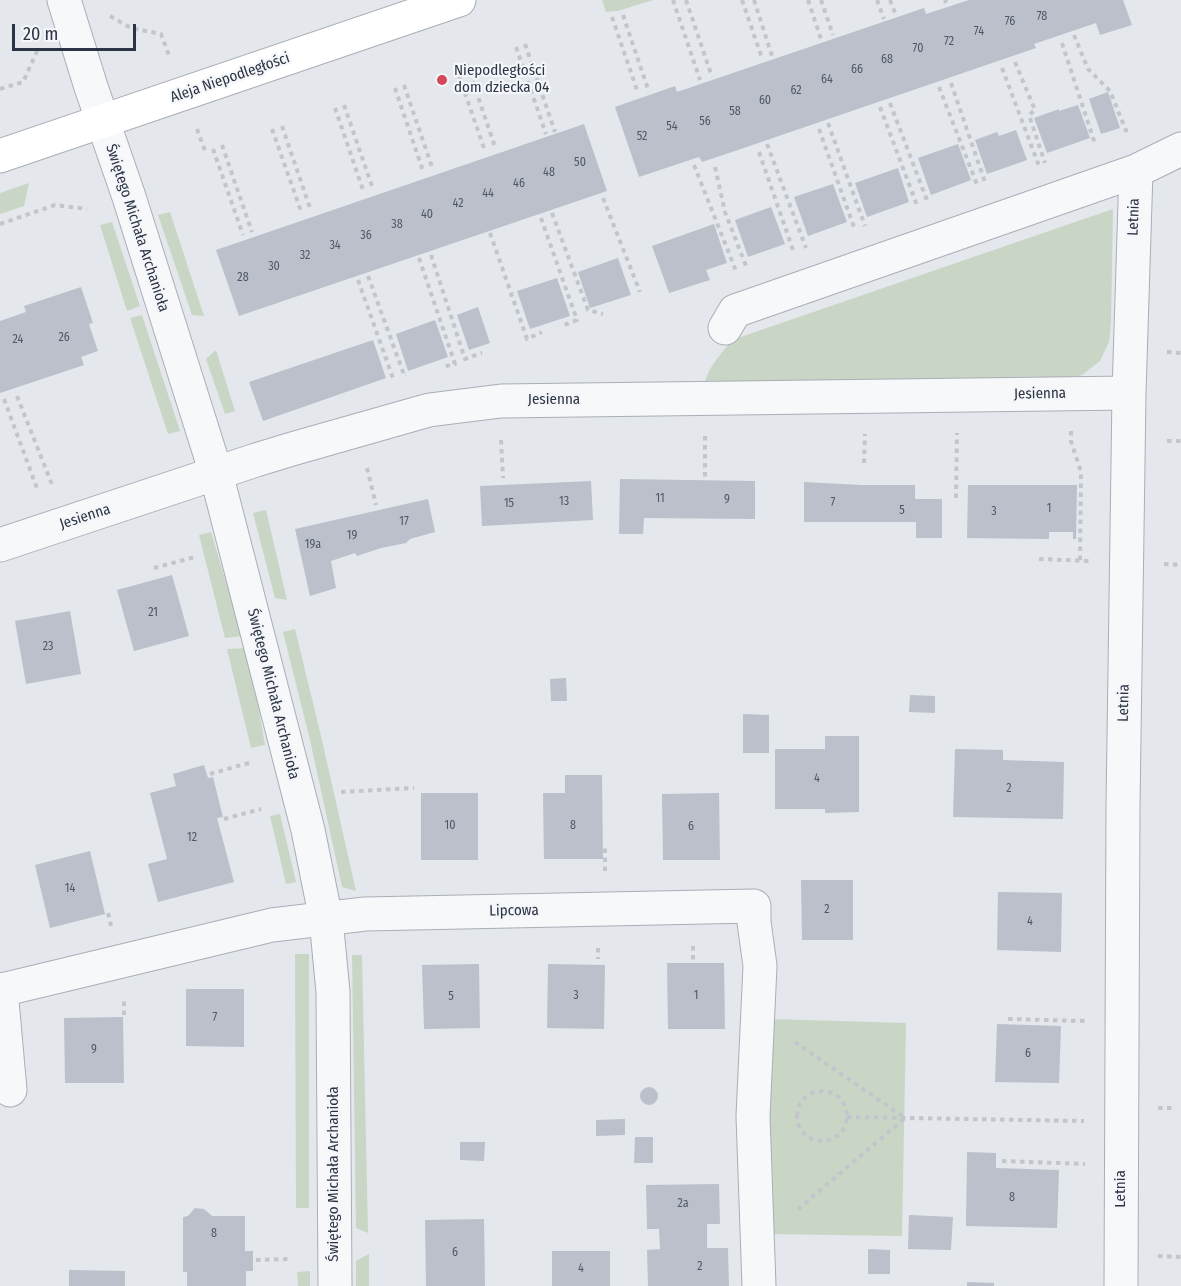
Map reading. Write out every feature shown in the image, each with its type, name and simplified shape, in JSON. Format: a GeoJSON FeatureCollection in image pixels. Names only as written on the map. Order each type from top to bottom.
{"type":"FeatureCollection","features":[{"type":"Feature","properties":{"kind":"street","name":"Świętego Michała Archanioła"},"geometry":{"type":"LineString","coordinates":[[64,0],[216,473],[305,819],[326,918],[333,992],[335,1286]]}},
{"type":"Feature","properties":{"kind":"street","name":"Aleja Niepodległości"},"geometry":{"type":"LineString","coordinates":[[0,156],[459,0]]}},
{"type":"Feature","properties":{"kind":"street"},"geometry":{"type":"LineString","coordinates":[[725,328],[735,311],[1128,173],[1181,149]]}},
{"type":"Feature","properties":{"kind":"street","name":"Letnia"},"geometry":{"type":"LineString","coordinates":[[1121,1286],[1123,807],[1129,393],[1128,173]]}},
{"type":"Feature","properties":{"kind":"street","name":"Jesienna"},"geometry":{"type":"LineString","coordinates":[[0,545],[292,449],[434,409],[501,401],[1129,393]]}},
{"type":"Feature","properties":{"kind":"street","name":"Lipcowa"},"geometry":{"type":"LineString","coordinates":[[10,1090],[1,990],[272,925],[326,918],[365,914],[754,906],[760,966],[753,1116],[759,1286]]}},
{"type":"Feature","properties":{"kind":"path"},"geometry":{"type":"LineString","coordinates":[[673,0],[700,80]]}},
{"type":"Feature","properties":{"kind":"path"},"geometry":{"type":"LineString","coordinates":[[686,0],[712,76]]}},
{"type":"Feature","properties":{"kind":"path"},"geometry":{"type":"LineString","coordinates":[[742,0],[762,58]]}},
{"type":"Feature","properties":{"kind":"path"},"geometry":{"type":"LineString","coordinates":[[753,0],[772,56]]}},
{"type":"Feature","properties":{"kind":"path"},"geometry":{"type":"LineString","coordinates":[[808,0],[821,39]]}},
{"type":"Feature","properties":{"kind":"path"},"geometry":{"type":"LineString","coordinates":[[821,0],[833,35]]}},
{"type":"Feature","properties":{"kind":"path"},"geometry":{"type":"LineString","coordinates":[[878,0],[884,19]]}},
{"type":"Feature","properties":{"kind":"path"},"geometry":{"type":"LineString","coordinates":[[890,0],[895,13]]}},
{"type":"Feature","properties":{"kind":"path"},"geometry":{"type":"LineString","coordinates":[[105,12],[131,28],[161,34]]}},
{"type":"Feature","properties":{"kind":"path"},"geometry":{"type":"LineString","coordinates":[[623,15],[649,92]]}},
{"type":"Feature","properties":{"kind":"path"},"geometry":{"type":"LineString","coordinates":[[612,17],[638,93]]}},
{"type":"Feature","properties":{"kind":"path"},"geometry":{"type":"LineString","coordinates":[[1074,35],[1088,69],[1110,91],[1128,173]]}},
{"type":"Feature","properties":{"kind":"path"},"geometry":{"type":"LineString","coordinates":[[1062,42],[1128,173]]}},
{"type":"Feature","properties":{"kind":"path"},"geometry":{"type":"LineString","coordinates":[[525,44],[555,132]]}},
{"type":"Feature","properties":{"kind":"path"},"geometry":{"type":"LineString","coordinates":[[0,89],[23,82],[39,46]]}},
{"type":"Feature","properties":{"kind":"path"},"geometry":{"type":"LineString","coordinates":[[516,47],[546,134]]}},
{"type":"Feature","properties":{"kind":"path"},"geometry":{"type":"LineString","coordinates":[[1016,62],[1035,110],[1029,114],[1055,199]]}},
{"type":"Feature","properties":{"kind":"path"},"geometry":{"type":"LineString","coordinates":[[467,64],[495,147]]}},
{"type":"Feature","properties":{"kind":"path"},"geometry":{"type":"LineString","coordinates":[[456,67],[485,152]]}},
{"type":"Feature","properties":{"kind":"path"},"geometry":{"type":"LineString","coordinates":[[1002,68],[1055,199]]}},
{"type":"Feature","properties":{"kind":"path"},"geometry":{"type":"LineString","coordinates":[[951,83],[995,220]]}},
{"type":"Feature","properties":{"kind":"path"},"geometry":{"type":"LineString","coordinates":[[404,85],[433,170]]}},
{"type":"Feature","properties":{"kind":"path"},"geometry":{"type":"LineString","coordinates":[[939,87],[995,220]]}},
{"type":"Feature","properties":{"kind":"path"},"geometry":{"type":"LineString","coordinates":[[395,88],[423,171]]}},
{"type":"Feature","properties":{"kind":"path"},"geometry":{"type":"LineString","coordinates":[[890,103],[936,241]]}},
{"type":"Feature","properties":{"kind":"path"},"geometry":{"type":"LineString","coordinates":[[344,105],[373,189]]}},
{"type":"Feature","properties":{"kind":"path"},"geometry":{"type":"LineString","coordinates":[[880,107],[936,241]]}},
{"type":"Feature","properties":{"kind":"path"},"geometry":{"type":"LineString","coordinates":[[335,108],[364,193]]}},
{"type":"Feature","properties":{"kind":"path"},"geometry":{"type":"LineString","coordinates":[[828,123],[873,263]]}},
{"type":"Feature","properties":{"kind":"path"},"geometry":{"type":"LineString","coordinates":[[282,126],[311,211]]}},
{"type":"Feature","properties":{"kind":"path"},"geometry":{"type":"LineString","coordinates":[[272,129],[302,214]]}},
{"type":"Feature","properties":{"kind":"path"},"geometry":{"type":"LineString","coordinates":[[819,129],[873,263]]}},
{"type":"Feature","properties":{"kind":"path"},"geometry":{"type":"LineString","coordinates":[[767,144],[812,284]]}},
{"type":"Feature","properties":{"kind":"path"},"geometry":{"type":"LineString","coordinates":[[222,145],[252,232]]}},
{"type":"Feature","properties":{"kind":"path"},"geometry":{"type":"LineString","coordinates":[[213,149],[243,236]]}},
{"type":"Feature","properties":{"kind":"path"},"geometry":{"type":"LineString","coordinates":[[759,152],[812,284]]}},
{"type":"Feature","properties":{"kind":"path"},"geometry":{"type":"LineString","coordinates":[[694,165],[755,304]]}},
{"type":"Feature","properties":{"kind":"path"},"geometry":{"type":"LineString","coordinates":[[715,167],[724,212],[755,304]]}},
{"type":"Feature","properties":{"kind":"path"},"geometry":{"type":"LineString","coordinates":[[603,198],[640,292]]}},
{"type":"Feature","properties":{"kind":"path"},"geometry":{"type":"LineString","coordinates":[[0,224],[55,205],[87,209]]}},
{"type":"Feature","properties":{"kind":"path"},"geometry":{"type":"LineString","coordinates":[[552,213],[588,310],[603,314]]}},
{"type":"Feature","properties":{"kind":"path"},"geometry":{"type":"LineString","coordinates":[[541,218],[578,320],[562,326]]}},
{"type":"Feature","properties":{"kind":"path"},"geometry":{"type":"LineString","coordinates":[[490,234],[527,339],[543,332]]}},
{"type":"Feature","properties":{"kind":"path"},"geometry":{"type":"LineString","coordinates":[[431,255],[465,359],[482,353]]}},
{"type":"Feature","properties":{"kind":"path"},"geometry":{"type":"LineString","coordinates":[[419,258],[455,364],[437,368]]}},
{"type":"Feature","properties":{"kind":"path"},"geometry":{"type":"LineString","coordinates":[[368,276],[404,376],[412,373]]}},
{"type":"Feature","properties":{"kind":"path"},"geometry":{"type":"LineString","coordinates":[[358,280],[406,417]]}},
{"type":"Feature","properties":{"kind":"path"},"geometry":{"type":"LineString","coordinates":[[17,396],[59,526]]}},
{"type":"Feature","properties":{"kind":"path"},"geometry":{"type":"LineString","coordinates":[[4,399],[59,526]]}},
{"type":"Feature","properties":{"kind":"path"},"geometry":{"type":"LineString","coordinates":[[864,463],[865,426]]}},
{"type":"Feature","properties":{"kind":"path"},"geometry":{"type":"LineString","coordinates":[[956,498],[957,426]]}},
{"type":"Feature","properties":{"kind":"path"},"geometry":{"type":"LineString","coordinates":[[1072,426],[1071,441],[1081,472],[1080,561]]}},
{"type":"Feature","properties":{"kind":"path"},"geometry":{"type":"LineString","coordinates":[[705,433],[705,477]]}},
{"type":"Feature","properties":{"kind":"path"},"geometry":{"type":"LineString","coordinates":[[501,434],[503,478]]}},
{"type":"Feature","properties":{"kind":"path"},"geometry":{"type":"LineString","coordinates":[[366,463],[376,505]]}},
{"type":"Feature","properties":{"kind":"path"},"geometry":{"type":"LineString","coordinates":[[154,568],[195,557]]}},
{"type":"Feature","properties":{"kind":"path"},"geometry":{"type":"LineString","coordinates":[[1039,559],[1091,561]]}},
{"type":"Feature","properties":{"kind":"path"},"geometry":{"type":"LineString","coordinates":[[210,774],[249,763]]}},
{"type":"Feature","properties":{"kind":"path"},"geometry":{"type":"LineString","coordinates":[[341,792],[414,788]]}},
{"type":"Feature","properties":{"kind":"path"},"geometry":{"type":"LineString","coordinates":[[224,819],[261,808]]}},
{"type":"Feature","properties":{"kind":"path"},"geometry":{"type":"LineString","coordinates":[[1008,1019],[1085,1021]]}},
{"type":"Feature","properties":{"kind":"path"},"geometry":{"type":"LineString","coordinates":[[756,1027],[776,1029],[905,1118]]}},
{"type":"Feature","properties":{"kind":"path"},"geometry":{"type":"LineString","coordinates":[[823,1090],[833,1093],[842,1100],[847,1110],[847,1118],[842,1132],[833,1139],[822,1141],[810,1138],[802,1131],[797,1120],[797,1110],[803,1099],[811,1092],[823,1090]]}},
{"type":"Feature","properties":{"kind":"path"},"geometry":{"type":"LineString","coordinates":[[847,1118],[1121,1122]]}},
{"type":"Feature","properties":{"kind":"path"},"geometry":{"type":"LineString","coordinates":[[759,1243],[905,1118]]}},
{"type":"Feature","properties":{"kind":"path"},"geometry":{"type":"LineString","coordinates":[[1002,1161],[1093,1164]]}},
{"type":"Feature","properties":{"kind":"path"},"geometry":{"type":"LineString","coordinates":[[256,1260],[290,1258]]}},
{"type":"Feature","properties":{"kind":"green space"},"geometry":{"type":"Polygon","coordinates":[[[602,0],[653,0],[618,11],[606,12],[602,0]]]}},
{"type":"Feature","properties":{"kind":"green space"},"geometry":{"type":"Polygon","coordinates":[[[29,183],[24,206],[0,214],[0,193],[29,183]]]}},
{"type":"Feature","properties":{"kind":"green space"},"geometry":{"type":"Polygon","coordinates":[[[1113,209],[1109,342],[1100,361],[1082,375],[1060,380],[705,382],[713,365],[732,340],[1113,209]]]}},
{"type":"Feature","properties":{"kind":"green space"},"geometry":{"type":"Polygon","coordinates":[[[170,212],[204,316],[192,315],[158,215],[170,212]]]}},
{"type":"Feature","properties":{"kind":"green space"},"geometry":{"type":"Polygon","coordinates":[[[112,222],[140,306],[127,311],[100,225],[112,222]]]}},
{"type":"Feature","properties":{"kind":"green space"},"geometry":{"type":"Polygon","coordinates":[[[142,315],[180,431],[168,434],[130,318],[142,315]]]}},
{"type":"Feature","properties":{"kind":"green space"},"geometry":{"type":"Polygon","coordinates":[[[216,350],[235,411],[225,414],[206,359],[216,350]]]}},
{"type":"Feature","properties":{"kind":"green space"},"geometry":{"type":"Polygon","coordinates":[[[266,510],[287,600],[275,598],[253,513],[266,510]]]}},
{"type":"Feature","properties":{"kind":"green space"},"geometry":{"type":"Polygon","coordinates":[[[211,532],[242,636],[225,638],[199,535],[211,532]]]}},
{"type":"Feature","properties":{"kind":"green space"},"geometry":{"type":"Polygon","coordinates":[[[295,629],[356,891],[342,887],[310,740],[283,632],[295,629]]]}},
{"type":"Feature","properties":{"kind":"green space"},"geometry":{"type":"Polygon","coordinates":[[[248,648],[265,745],[251,748],[227,649],[248,648]]]}},
{"type":"Feature","properties":{"kind":"green space"},"geometry":{"type":"Polygon","coordinates":[[[280,814],[296,882],[286,884],[270,816],[280,814]]]}},
{"type":"Feature","properties":{"kind":"green space"},"geometry":{"type":"Polygon","coordinates":[[[295,954],[309,954],[309,1208],[296,1208],[295,954]]]}},
{"type":"Feature","properties":{"kind":"green space"},"geometry":{"type":"Polygon","coordinates":[[[352,955],[362,955],[368,1233],[356,1228],[352,955]]]}},
{"type":"Feature","properties":{"kind":"green space"},"geometry":{"type":"Polygon","coordinates":[[[770,1019],[906,1023],[902,1236],[767,1234],[770,1019]]]}},
{"type":"Feature","properties":{"kind":"green space"},"geometry":{"type":"Polygon","coordinates":[[[369,1254],[369,1286],[356,1286],[356,1261],[369,1254]]]}},
{"type":"Feature","properties":{"kind":"green space"},"geometry":{"type":"Polygon","coordinates":[[[310,1271],[310,1286],[298,1286],[297,1272],[310,1271]]]}},
{"type":"Feature","properties":{"kind":"building"},"geometry":{"type":"Polygon","coordinates":[[[969,0],[1123,0],[1132,25],[1100,35],[1096,23],[1034,44],[1036,48],[732,152],[702,162],[699,157],[639,177],[615,107],[675,86],[677,92],[924,8],[926,14],[969,0]]]}},
{"type":"Feature","properties":{"kind":"building"},"geometry":{"type":"Polygon","coordinates":[[[1108,92],[1120,128],[1101,134],[1089,99],[1108,92]]]}},
{"type":"Feature","properties":{"kind":"building"},"geometry":{"type":"Polygon","coordinates":[[[1078,105],[1090,138],[1047,153],[1034,118],[1078,105]]]}},
{"type":"Feature","properties":{"kind":"building"},"geometry":{"type":"Polygon","coordinates":[[[584,124],[607,191],[239,316],[216,250],[584,124]]]}},
{"type":"Feature","properties":{"kind":"building"},"geometry":{"type":"Polygon","coordinates":[[[1016,130],[1027,160],[987,174],[975,140],[997,132],[999,136],[1016,130]]]}},
{"type":"Feature","properties":{"kind":"building"},"geometry":{"type":"Polygon","coordinates":[[[958,144],[971,180],[931,195],[918,158],[958,144]]]}},
{"type":"Feature","properties":{"kind":"building"},"geometry":{"type":"Polygon","coordinates":[[[898,168],[909,202],[867,217],[855,183],[898,168]]]}},
{"type":"Feature","properties":{"kind":"building"},"geometry":{"type":"Polygon","coordinates":[[[833,184],[847,222],[808,236],[794,197],[833,184]]]}},
{"type":"Feature","properties":{"kind":"building"},"geometry":{"type":"Polygon","coordinates":[[[771,207],[785,244],[748,257],[735,220],[771,207]]]}},
{"type":"Feature","properties":{"kind":"building"},"geometry":{"type":"Polygon","coordinates":[[[714,224],[727,263],[706,270],[710,280],[669,293],[652,246],[714,224]]]}},
{"type":"Feature","properties":{"kind":"building"},"geometry":{"type":"Polygon","coordinates":[[[618,258],[631,295],[590,308],[578,272],[618,258]]]}},
{"type":"Feature","properties":{"kind":"building"},"geometry":{"type":"Polygon","coordinates":[[[557,278],[570,316],[530,329],[517,291],[557,278]]]}},
{"type":"Feature","properties":{"kind":"building"},"geometry":{"type":"Polygon","coordinates":[[[81,287],[93,323],[89,324],[98,351],[81,357],[84,365],[0,393],[0,321],[26,312],[24,306],[81,287]]]}},
{"type":"Feature","properties":{"kind":"building"},"geometry":{"type":"Polygon","coordinates":[[[478,307],[490,343],[469,350],[457,315],[478,307]]]}},
{"type":"Feature","properties":{"kind":"building"},"geometry":{"type":"Polygon","coordinates":[[[435,320],[448,357],[408,371],[396,334],[435,320]]]}},
{"type":"Feature","properties":{"kind":"building"},"geometry":{"type":"Polygon","coordinates":[[[373,340],[386,378],[263,421],[249,382],[373,340]]]}},
{"type":"Feature","properties":{"kind":"building"},"geometry":{"type":"Polygon","coordinates":[[[620,479],[755,481],[755,519],[644,518],[643,534],[619,534],[620,479]]]}},
{"type":"Feature","properties":{"kind":"building"},"geometry":{"type":"Polygon","coordinates":[[[591,481],[593,520],[482,526],[480,486],[591,481]]]}},
{"type":"Feature","properties":{"kind":"building"},"geometry":{"type":"Polygon","coordinates":[[[804,482],[915,485],[915,499],[942,499],[942,538],[916,538],[916,522],[804,522],[804,482]]]}},
{"type":"Feature","properties":{"kind":"building"},"geometry":{"type":"Polygon","coordinates":[[[968,485],[1077,485],[1076,539],[1073,539],[1073,532],[1049,532],[1049,539],[967,538],[968,485]]]}},
{"type":"Feature","properties":{"kind":"building"},"geometry":{"type":"Polygon","coordinates":[[[428,499],[435,532],[410,539],[406,543],[357,556],[355,553],[331,561],[336,588],[310,596],[295,529],[428,499]]]}},
{"type":"Feature","properties":{"kind":"building"},"geometry":{"type":"Polygon","coordinates":[[[172,575],[189,636],[134,651],[117,590],[172,575]]]}},
{"type":"Feature","properties":{"kind":"building"},"geometry":{"type":"Polygon","coordinates":[[[70,611],[81,674],[26,684],[15,621],[70,611]]]}},
{"type":"Feature","properties":{"kind":"building"},"geometry":{"type":"Polygon","coordinates":[[[566,678],[567,701],[551,701],[550,679],[566,678]]]}},
{"type":"Feature","properties":{"kind":"building"},"geometry":{"type":"Polygon","coordinates":[[[910,695],[935,696],[935,713],[909,712],[910,695]]]}},
{"type":"Feature","properties":{"kind":"building"},"geometry":{"type":"Polygon","coordinates":[[[743,714],[769,715],[769,753],[743,753],[743,714]]]}},
{"type":"Feature","properties":{"kind":"building"},"geometry":{"type":"Polygon","coordinates":[[[825,736],[859,736],[859,812],[825,813],[825,809],[775,809],[775,749],[825,749],[825,736]]]}},
{"type":"Feature","properties":{"kind":"building"},"geometry":{"type":"Polygon","coordinates":[[[955,749],[1003,750],[1003,760],[1064,762],[1063,819],[953,817],[955,749]]]}},
{"type":"Feature","properties":{"kind":"building"},"geometry":{"type":"Polygon","coordinates":[[[204,765],[208,778],[213,777],[223,817],[217,818],[234,882],[158,902],[148,864],[167,859],[150,793],[176,786],[173,774],[204,765]]]}},
{"type":"Feature","properties":{"kind":"building"},"geometry":{"type":"Polygon","coordinates":[[[565,775],[602,775],[603,859],[544,859],[543,793],[565,793],[565,775]]]}},
{"type":"Feature","properties":{"kind":"building"},"geometry":{"type":"Polygon","coordinates":[[[421,793],[478,793],[478,860],[421,860],[421,793]]]}},
{"type":"Feature","properties":{"kind":"building"},"geometry":{"type":"Polygon","coordinates":[[[719,793],[720,860],[663,860],[662,794],[719,793]]]}},
{"type":"Feature","properties":{"kind":"building"},"geometry":{"type":"Polygon","coordinates":[[[90,851],[105,914],[50,928],[35,865],[90,851]]]}},
{"type":"Feature","properties":{"kind":"building"},"geometry":{"type":"Polygon","coordinates":[[[801,880],[853,880],[853,940],[802,940],[801,880]]]}},
{"type":"Feature","properties":{"kind":"building"},"geometry":{"type":"Polygon","coordinates":[[[998,892],[1062,893],[1061,952],[997,950],[998,892]]]}},
{"type":"Feature","properties":{"kind":"building"},"geometry":{"type":"Polygon","coordinates":[[[667,963],[724,963],[725,1029],[668,1029],[667,963]]]}},
{"type":"Feature","properties":{"kind":"building"},"geometry":{"type":"Polygon","coordinates":[[[479,964],[480,1028],[424,1029],[422,965],[479,964]]]}},
{"type":"Feature","properties":{"kind":"building"},"geometry":{"type":"Polygon","coordinates":[[[548,964],[605,965],[604,1029],[547,1028],[548,964]]]}},
{"type":"Feature","properties":{"kind":"building"},"geometry":{"type":"Polygon","coordinates":[[[186,989],[244,989],[244,1047],[186,1046],[186,989]]]}},
{"type":"Feature","properties":{"kind":"building"},"geometry":{"type":"Polygon","coordinates":[[[123,1017],[124,1083],[65,1083],[64,1018],[123,1017]]]}},
{"type":"Feature","properties":{"kind":"building"},"geometry":{"type":"Polygon","coordinates":[[[997,1024],[1061,1026],[1059,1083],[995,1082],[997,1024]]]}},
{"type":"Feature","properties":{"kind":"building"},"geometry":{"type":"Polygon","coordinates":[[[649,1087],[655,1090],[658,1096],[655,1102],[649,1105],[643,1102],[640,1096],[643,1090],[649,1087]]]}},
{"type":"Feature","properties":{"kind":"building"},"geometry":{"type":"Polygon","coordinates":[[[625,1119],[625,1135],[596,1136],[596,1120],[625,1119]]]}},
{"type":"Feature","properties":{"kind":"building"},"geometry":{"type":"Polygon","coordinates":[[[635,1137],[653,1137],[653,1163],[634,1163],[635,1137]]]}},
{"type":"Feature","properties":{"kind":"building"},"geometry":{"type":"Polygon","coordinates":[[[460,1142],[485,1142],[484,1161],[460,1160],[460,1142]]]}},
{"type":"Feature","properties":{"kind":"building"},"geometry":{"type":"Polygon","coordinates":[[[967,1152],[996,1153],[996,1168],[1059,1170],[1057,1228],[966,1226],[967,1152]]]}},
{"type":"Feature","properties":{"kind":"building"},"geometry":{"type":"Polygon","coordinates":[[[719,1184],[720,1224],[707,1224],[707,1248],[728,1248],[729,1286],[648,1286],[647,1250],[660,1249],[659,1229],[647,1229],[646,1185],[719,1184]]]}},
{"type":"Feature","properties":{"kind":"building"},"geometry":{"type":"Polygon","coordinates":[[[195,1208],[204,1209],[212,1216],[245,1216],[245,1251],[253,1251],[253,1271],[246,1271],[246,1286],[187,1286],[187,1272],[183,1272],[183,1217],[188,1216],[195,1208]]]}},
{"type":"Feature","properties":{"kind":"building"},"geometry":{"type":"Polygon","coordinates":[[[909,1215],[953,1217],[951,1250],[908,1249],[909,1215]]]}},
{"type":"Feature","properties":{"kind":"building"},"geometry":{"type":"Polygon","coordinates":[[[484,1219],[485,1286],[426,1286],[425,1220],[484,1219]]]}},
{"type":"Feature","properties":{"kind":"building"},"geometry":{"type":"Polygon","coordinates":[[[868,1249],[890,1250],[890,1274],[868,1274],[868,1249]]]}},
{"type":"Feature","properties":{"kind":"building"},"geometry":{"type":"Polygon","coordinates":[[[552,1251],[610,1251],[610,1286],[552,1286],[552,1251]]]}},
{"type":"Feature","properties":{"kind":"building"},"geometry":{"type":"Polygon","coordinates":[[[69,1270],[125,1271],[125,1286],[69,1286],[69,1270]]]}},
{"type":"Feature","properties":{"kind":"building"},"geometry":{"type":"Polygon","coordinates":[[[967,1282],[994,1283],[994,1286],[967,1286],[967,1282]]]}},
{"type":"Feature","properties":{"kind":"place","name":"Niepodległości dom dziecka 04"},"geometry":{"type":"Point","coordinates":[442,80]}}]}
